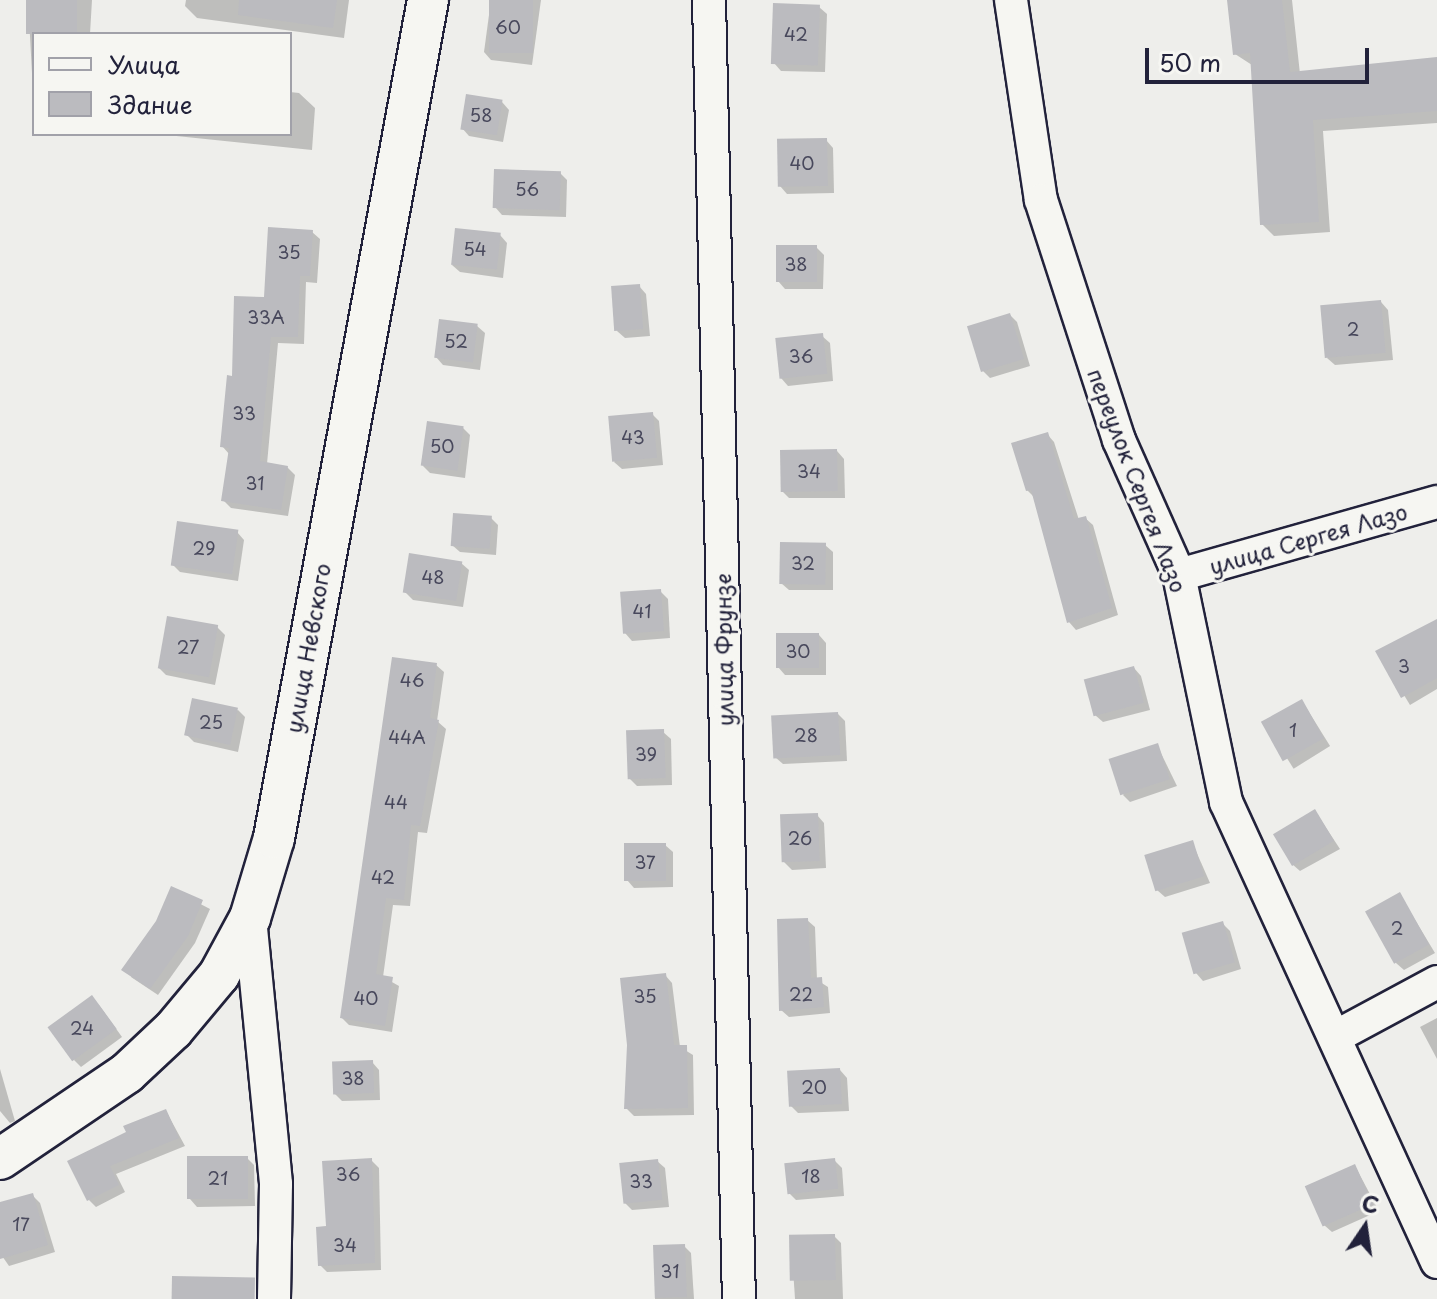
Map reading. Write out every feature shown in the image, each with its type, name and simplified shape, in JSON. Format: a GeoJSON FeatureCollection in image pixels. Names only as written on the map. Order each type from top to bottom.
{"type":"FeatureCollection","features":[{"type":"Feature","properties":{"kind":"main road","name":"улица Невского"},"geometry":{"type":"LineString","coordinates":[[250,918],[274,838],[428,0]]}},
{"type":"Feature","properties":{"kind":"main road"},"geometry":{"type":"LineString","coordinates":[[0,1159],[127,1073],[173,1030],[219,975],[250,918]]}},
{"type":"Feature","properties":{"kind":"street","name":"улица Фрунзе"},"geometry":{"type":"LineString","coordinates":[[709,0],[739,1299]]}},
{"type":"Feature","properties":{"kind":"street","name":"переулок Сергея Лазо"},"geometry":{"type":"LineString","coordinates":[[1011,0],[1041,200],[1119,440],[1179,575],[1226,802],[1437,1262]]}},
{"type":"Feature","properties":{"kind":"street","name":"улица Сергея Лазо"},"geometry":{"type":"LineString","coordinates":[[1179,575],[1437,502]]}},
{"type":"Feature","properties":{"kind":"street","name":"улица Невского"},"geometry":{"type":"LineString","coordinates":[[250,918],[276,1184],[274,1299]]}},
{"type":"Feature","properties":{"kind":"street"},"geometry":{"type":"LineString","coordinates":[[1335,1037],[1437,982]]}},
{"type":"Feature","properties":{"kind":"building"},"geometry":{"type":"Polygon","coordinates":[[[26,0],[77,0],[77,32],[26,34],[26,0]]]}},
{"type":"Feature","properties":{"kind":"building"},"geometry":{"type":"Polygon","coordinates":[[[239,0],[337,0],[333,28],[238,15],[239,0]]]}},
{"type":"Feature","properties":{"kind":"building"},"geometry":{"type":"Polygon","coordinates":[[[489,0],[533,0],[533,53],[489,53],[489,0]]]}},
{"type":"Feature","properties":{"kind":"building"},"geometry":{"type":"Polygon","coordinates":[[[1227,0],[1282,0],[1290,72],[1437,57],[1437,111],[1313,120],[1319,222],[1260,225],[1250,53],[1233,55],[1227,0]]]}},
{"type":"Feature","properties":{"kind":"building"},"geometry":{"type":"Polygon","coordinates":[[[773,3],[820,5],[818,66],[771,64],[773,3]]]}},
{"type":"Feature","properties":{"kind":"building"},"geometry":{"type":"Polygon","coordinates":[[[466,94],[503,100],[497,135],[460,130],[466,94]]]}},
{"type":"Feature","properties":{"kind":"building"},"geometry":{"type":"Polygon","coordinates":[[[827,138],[828,186],[778,187],[777,139],[827,138]]]}},
{"type":"Feature","properties":{"kind":"building"},"geometry":{"type":"Polygon","coordinates":[[[494,169],[561,171],[560,210],[493,208],[494,169]]]}},
{"type":"Feature","properties":{"kind":"building"},"geometry":{"type":"Polygon","coordinates":[[[268,227],[313,230],[310,276],[300,276],[298,337],[271,337],[260,461],[288,466],[281,510],[221,501],[229,448],[220,447],[227,375],[232,376],[234,296],[264,297],[268,227]]]}},
{"type":"Feature","properties":{"kind":"building"},"geometry":{"type":"Polygon","coordinates":[[[455,228],[501,233],[497,270],[451,265],[455,228]]]}},
{"type":"Feature","properties":{"kind":"building"},"geometry":{"type":"Polygon","coordinates":[[[776,245],[817,245],[817,282],[776,282],[776,245]]]}},
{"type":"Feature","properties":{"kind":"building"},"geometry":{"type":"Polygon","coordinates":[[[640,284],[643,329],[614,331],[611,286],[640,284]]]}},
{"type":"Feature","properties":{"kind":"building"},"geometry":{"type":"Polygon","coordinates":[[[1381,300],[1386,353],[1325,358],[1320,305],[1381,300]]]}},
{"type":"Feature","properties":{"kind":"building"},"geometry":{"type":"Polygon","coordinates":[[[1010,313],[1024,359],[981,372],[967,326],[1010,313]]]}},
{"type":"Feature","properties":{"kind":"building"},"geometry":{"type":"Polygon","coordinates":[[[439,319],[478,324],[473,362],[434,358],[439,319]]]}},
{"type":"Feature","properties":{"kind":"building"},"geometry":{"type":"Polygon","coordinates":[[[823,333],[827,374],[780,379],[775,338],[823,333]]]}},
{"type":"Feature","properties":{"kind":"building"},"geometry":{"type":"Polygon","coordinates":[[[653,412],[657,458],[612,462],[608,416],[653,412]]]}},
{"type":"Feature","properties":{"kind":"building"},"geometry":{"type":"Polygon","coordinates":[[[427,421],[464,426],[457,471],[421,466],[427,421]]]}},
{"type":"Feature","properties":{"kind":"building"},"geometry":{"type":"Polygon","coordinates":[[[1048,432],[1074,519],[1086,516],[1112,608],[1067,623],[1031,490],[1026,491],[1011,443],[1048,432]]]}},
{"type":"Feature","properties":{"kind":"building"},"geometry":{"type":"Polygon","coordinates":[[[837,449],[838,491],[781,492],[780,450],[837,449]]]}},
{"type":"Feature","properties":{"kind":"building"},"geometry":{"type":"Polygon","coordinates":[[[453,513],[492,516],[490,549],[451,546],[453,513]]]}},
{"type":"Feature","properties":{"kind":"building"},"geometry":{"type":"Polygon","coordinates":[[[177,521],[238,530],[232,574],[171,566],[177,521]]]}},
{"type":"Feature","properties":{"kind":"building"},"geometry":{"type":"Polygon","coordinates":[[[780,542],[826,543],[825,585],[779,584],[780,542]]]}},
{"type":"Feature","properties":{"kind":"building"},"geometry":{"type":"Polygon","coordinates":[[[409,553],[462,561],[456,601],[403,593],[409,553]]]}},
{"type":"Feature","properties":{"kind":"building"},"geometry":{"type":"Polygon","coordinates":[[[661,589],[664,631],[623,634],[620,592],[661,589]]]}},
{"type":"Feature","properties":{"kind":"building"},"geometry":{"type":"Polygon","coordinates":[[[167,616],[218,625],[209,677],[158,668],[167,616]]]}},
{"type":"Feature","properties":{"kind":"building"},"geometry":{"type":"Polygon","coordinates":[[[1437,619],[1437,678],[1401,698],[1375,651],[1437,619]]]}},
{"type":"Feature","properties":{"kind":"building"},"geometry":{"type":"Polygon","coordinates":[[[776,633],[819,633],[819,668],[776,668],[776,633]]]}},
{"type":"Feature","properties":{"kind":"building"},"geometry":{"type":"Polygon","coordinates":[[[392,657],[437,663],[430,718],[439,720],[420,826],[411,825],[404,900],[386,898],[376,974],[393,977],[385,1026],[340,1018],[392,657]]]}},
{"type":"Feature","properties":{"kind":"building"},"geometry":{"type":"Polygon","coordinates":[[[1134,666],[1144,703],[1094,716],[1084,679],[1134,666]]]}},
{"type":"Feature","properties":{"kind":"building"},"geometry":{"type":"Polygon","coordinates":[[[192,698],[238,708],[230,745],[184,735],[192,698]]]}},
{"type":"Feature","properties":{"kind":"building"},"geometry":{"type":"Polygon","coordinates":[[[1302,699],[1324,738],[1283,761],[1261,722],[1302,699]]]}},
{"type":"Feature","properties":{"kind":"building"},"geometry":{"type":"Polygon","coordinates":[[[838,712],[840,755],[773,758],[771,716],[838,712]]]}},
{"type":"Feature","properties":{"kind":"building"},"geometry":{"type":"Polygon","coordinates":[[[664,729],[666,778],[628,779],[626,730],[664,729]]]}},
{"type":"Feature","properties":{"kind":"building"},"geometry":{"type":"Polygon","coordinates":[[[1158,743],[1170,779],[1120,795],[1109,759],[1158,743]]]}},
{"type":"Feature","properties":{"kind":"building"},"geometry":{"type":"Polygon","coordinates":[[[1315,809],[1334,841],[1292,866],[1273,834],[1315,809]]]}},
{"type":"Feature","properties":{"kind":"building"},"geometry":{"type":"Polygon","coordinates":[[[818,813],[820,861],[782,862],[780,814],[818,813]]]}},
{"type":"Feature","properties":{"kind":"building"},"geometry":{"type":"Polygon","coordinates":[[[1193,840],[1204,876],[1155,891],[1144,855],[1193,840]]]}},
{"type":"Feature","properties":{"kind":"building"},"geometry":{"type":"Polygon","coordinates":[[[624,843],[666,843],[666,881],[624,881],[624,843]]]}},
{"type":"Feature","properties":{"kind":"building"},"geometry":{"type":"Polygon","coordinates":[[[171,886],[203,900],[188,936],[150,989],[121,970],[156,921],[171,886]]]}},
{"type":"Feature","properties":{"kind":"building"},"geometry":{"type":"Polygon","coordinates":[[[1400,892],[1429,944],[1394,964],[1365,911],[1400,892]]]}},
{"type":"Feature","properties":{"kind":"building"},"geometry":{"type":"Polygon","coordinates":[[[808,918],[811,978],[822,977],[824,1007],[779,1011],[777,919],[808,918]]]}},
{"type":"Feature","properties":{"kind":"building"},"geometry":{"type":"Polygon","coordinates":[[[1223,921],[1235,962],[1194,974],[1182,933],[1223,921]]]}},
{"type":"Feature","properties":{"kind":"building"},"geometry":{"type":"Polygon","coordinates":[[[666,973],[674,1045],[687,1045],[688,1108],[624,1109],[627,1045],[620,978],[666,973]]]}},
{"type":"Feature","properties":{"kind":"building"},"geometry":{"type":"Polygon","coordinates":[[[92,995],[117,1029],[72,1061],[48,1027],[92,995]]]}},
{"type":"Feature","properties":{"kind":"building"},"geometry":{"type":"Polygon","coordinates":[[[373,1060],[374,1093],[333,1094],[332,1061],[373,1060]]]}},
{"type":"Feature","properties":{"kind":"building"},"geometry":{"type":"Polygon","coordinates":[[[840,1068],[842,1104],[789,1107],[787,1071],[840,1068]]]}},
{"type":"Feature","properties":{"kind":"building"},"geometry":{"type":"Polygon","coordinates":[[[166,1109],[179,1138],[110,1166],[119,1185],[87,1201],[67,1161],[126,1132],[123,1126],[166,1109]]]}},
{"type":"Feature","properties":{"kind":"building"},"geometry":{"type":"Polygon","coordinates":[[[187,1156],[248,1156],[248,1199],[187,1199],[187,1156]]]}},
{"type":"Feature","properties":{"kind":"building"},"geometry":{"type":"Polygon","coordinates":[[[372,1158],[375,1263],[318,1266],[316,1227],[326,1226],[322,1161],[372,1158]]]}},
{"type":"Feature","properties":{"kind":"building"},"geometry":{"type":"Polygon","coordinates":[[[835,1158],[838,1189],[788,1194],[784,1163],[835,1158]]]}},
{"type":"Feature","properties":{"kind":"building"},"geometry":{"type":"Polygon","coordinates":[[[658,1159],[662,1200],[623,1204],[619,1163],[658,1159]]]}},
{"type":"Feature","properties":{"kind":"building"},"geometry":{"type":"Polygon","coordinates":[[[1355,1164],[1373,1204],[1323,1227],[1305,1186],[1355,1164]]]}},
{"type":"Feature","properties":{"kind":"building"},"geometry":{"type":"Polygon","coordinates":[[[33,1193],[48,1245],[0,1259],[0,1202],[33,1193]]]}},
{"type":"Feature","properties":{"kind":"building"},"geometry":{"type":"Polygon","coordinates":[[[835,1234],[836,1280],[790,1281],[789,1235],[835,1234]]]}},
{"type":"Feature","properties":{"kind":"building"},"geometry":{"type":"Polygon","coordinates":[[[685,1244],[687,1297],[655,1298],[653,1245],[685,1244]]]}},
{"type":"Feature","properties":{"kind":"building"},"geometry":{"type":"Polygon","coordinates":[[[172,1276],[255,1277],[255,1299],[172,1299],[172,1276]]]}}]}
